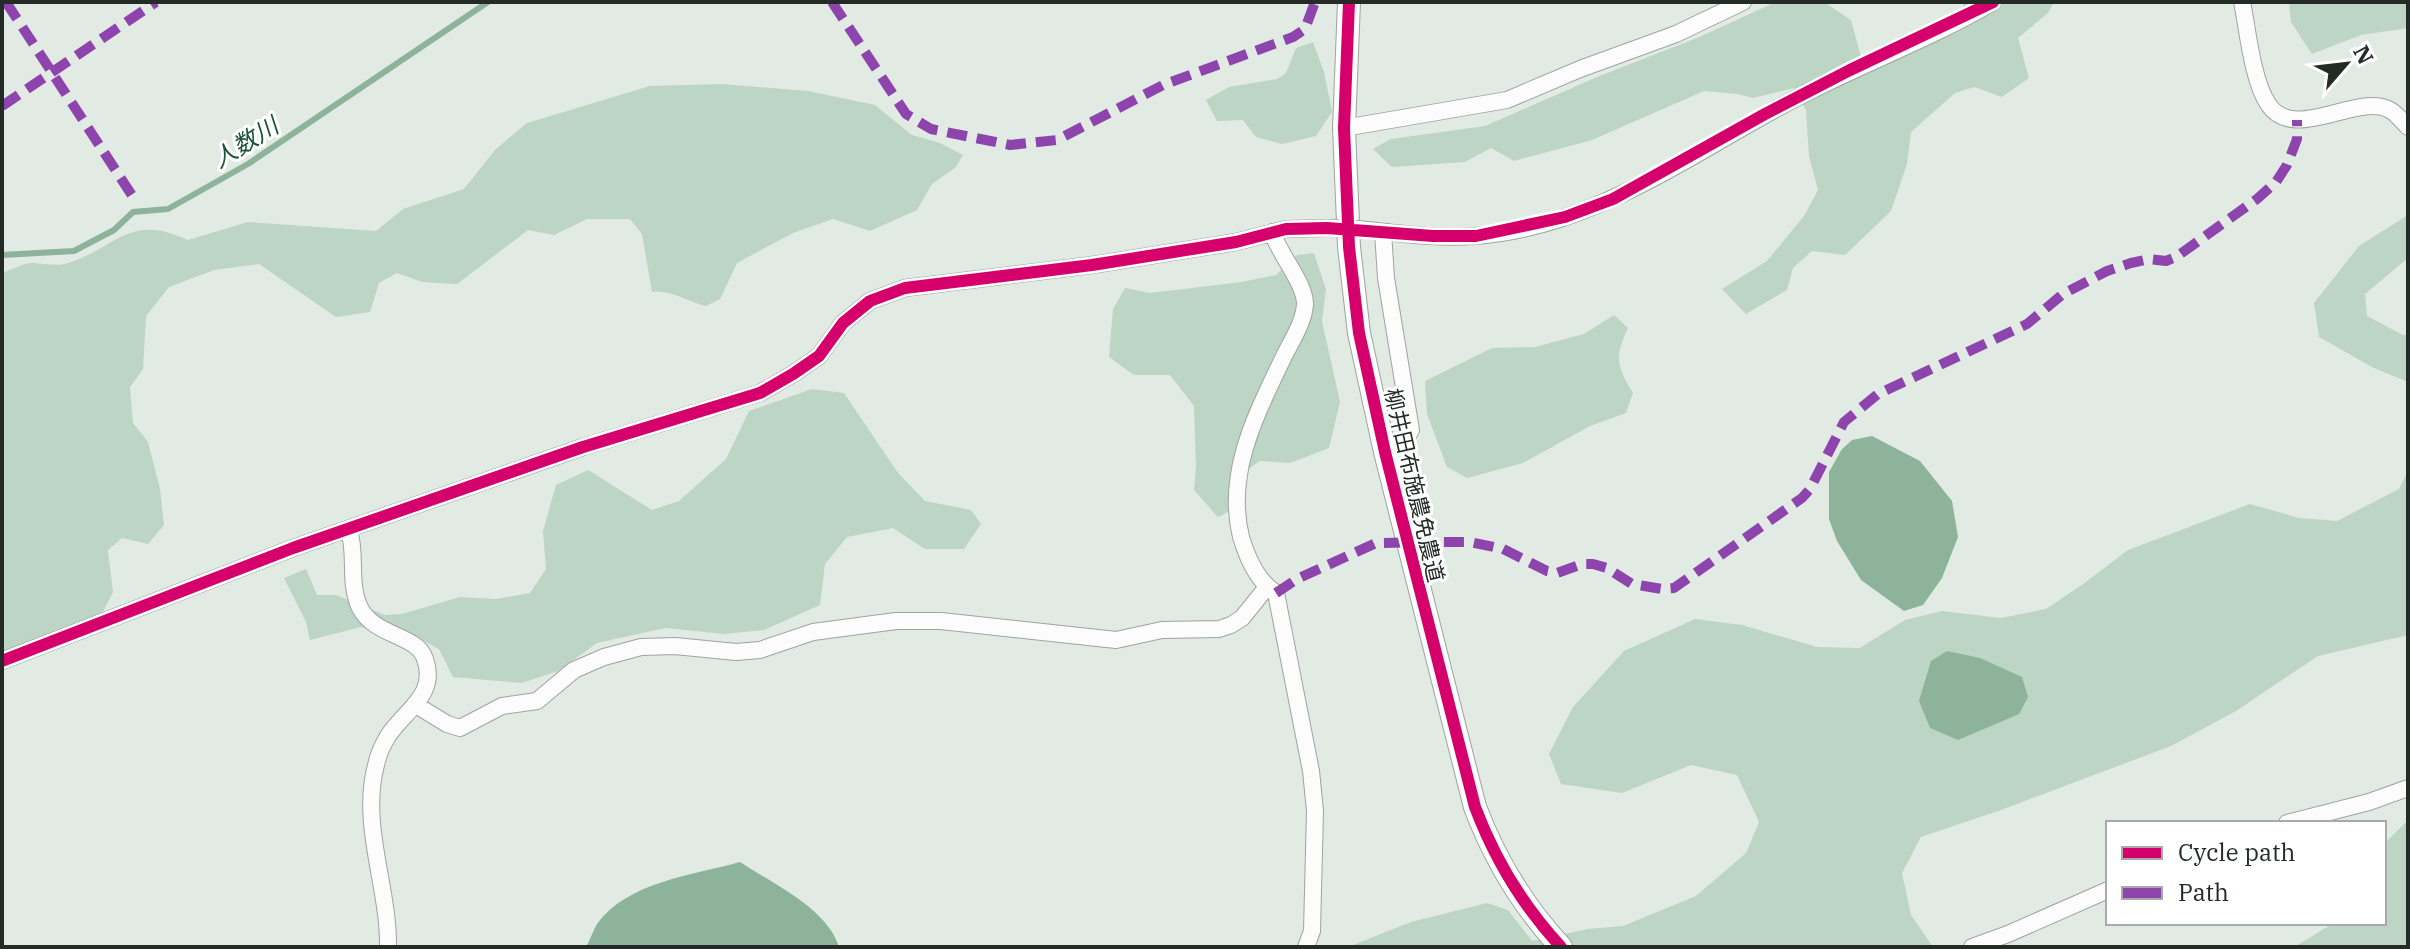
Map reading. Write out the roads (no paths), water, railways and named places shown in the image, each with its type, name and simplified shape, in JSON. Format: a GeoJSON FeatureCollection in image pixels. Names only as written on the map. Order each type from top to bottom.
{"type":"FeatureCollection","features":[{"type":"Feature","properties":{"kind":"street","name":"柳井田布施農免農道"},"geometry":{"type":"LineString","coordinates":[[1349,2],[1344,128],[1349,247],[1359,333],[1385,452],[1475,807],[1489,845],[1507,878],[1537,921],[1561,947]]}},
{"type":"Feature","properties":{"kind":"street"},"geometry":{"type":"LineString","coordinates":[[1344,128],[1507,100],[1676,34],[1743,2]]}},
{"type":"Feature","properties":{"kind":"street"},"geometry":{"type":"LineString","coordinates":[[2,661],[279,553],[583,447],[760,393],[819,356],[843,323],[870,301],[905,288],[1092,265],[1236,242],[1272,232],[1327,228],[1476,236],[1565,217],[1601,204],[1838,76],[1993,2]]}},
{"type":"Feature","properties":{"kind":"street"},"geometry":{"type":"LineString","coordinates":[[2242,2],[2259,81],[2268,104],[2282,118],[2297,120],[2375,106],[2390,110],[2408,127]]}},
{"type":"Feature","properties":{"kind":"street"},"geometry":{"type":"LineString","coordinates":[[1272,232],[1301,288],[1305,304],[1299,325],[1241,455],[1236,488],[1237,520],[1245,552],[1267,587],[1276,593],[1311,771],[1315,811],[1312,931],[1306,947]]}},
{"type":"Feature","properties":{"kind":"street"},"geometry":{"type":"LineString","coordinates":[[1383,232],[1386,278],[1411,430],[1401,448],[1385,452]]}},
{"type":"Feature","properties":{"kind":"street"},"geometry":{"type":"LineString","coordinates":[[349,530],[354,545],[353,584],[360,608],[375,626],[418,647],[425,658],[428,672],[425,692],[388,736],[376,764],[371,800],[388,947]]}},
{"type":"Feature","properties":{"kind":"street"},"geometry":{"type":"LineString","coordinates":[[416,705],[447,724],[460,728],[502,706],[537,701],[574,670],[604,657],[641,647],[675,646],[736,652],[760,650],[813,632],[896,621],[941,621],[1116,640],[1162,630],[1219,629],[1242,618],[1267,587]]}},
{"type":"Feature","properties":{"kind":"street"},"geometry":{"type":"LineString","coordinates":[[2295,821],[2369,802],[2408,788]]}},
{"type":"Feature","properties":{"kind":"street"},"geometry":{"type":"LineString","coordinates":[[1972,947],[2106,891]]}},
{"type":"Feature","properties":{"kind":"waterway","name":"人数川"},"geometry":{"type":"LineString","coordinates":[[2,255],[74,251],[114,230],[133,212],[168,209],[248,164],[488,2]]}}]}
